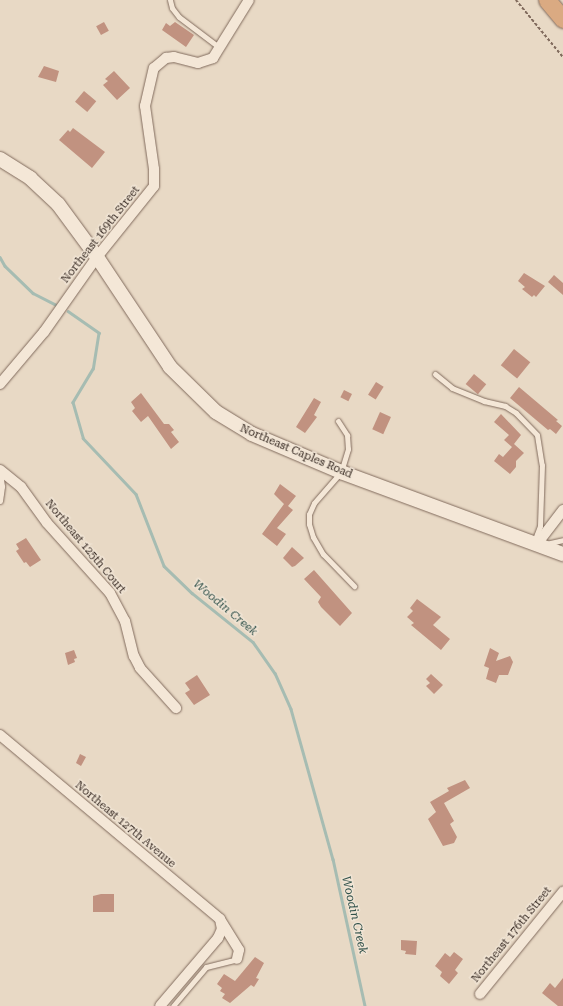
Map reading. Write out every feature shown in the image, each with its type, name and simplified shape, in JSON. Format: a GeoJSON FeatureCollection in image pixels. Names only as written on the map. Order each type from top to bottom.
{"type":"FeatureCollection","features":[{"type":"Feature","properties":{"kind":"highway"},"geometry":{"type":"LineString","coordinates":[[547,0],[563,19]]}},
{"type":"Feature","properties":{"kind":"main road","name":"Northeast Caples Road"},"geometry":{"type":"LineString","coordinates":[[0,159],[30,178],[51,196],[97,256],[170,367],[204,402],[252,434],[341,472],[563,554]]}},
{"type":"Feature","properties":{"kind":"street","name":"Northeast 169th Street"},"geometry":{"type":"LineString","coordinates":[[0,384],[44,332],[97,256],[154,186],[154,169],[145,106],[154,68],[166,58],[174,57],[198,63],[206,62],[221,48],[249,0]]}},
{"type":"Feature","properties":{"kind":"street","name":"Northeast 125th Court"},"geometry":{"type":"LineString","coordinates":[[0,470],[21,487],[47,524],[110,593],[125,621],[134,656],[140,668],[176,708]]}},
{"type":"Feature","properties":{"kind":"street"},"geometry":{"type":"LineString","coordinates":[[536,544],[563,510]]}},
{"type":"Feature","properties":{"kind":"street","name":"Northeast 127th Avenue"},"geometry":{"type":"LineString","coordinates":[[0,735],[220,919],[239,950],[237,959]]}},
{"type":"Feature","properties":{"kind":"street","name":"Northeast 176th Street"},"geometry":{"type":"LineString","coordinates":[[480,994],[563,892]]}},
{"type":"Feature","properties":{"kind":"street"},"geometry":{"type":"LineString","coordinates":[[160,1006],[218,938],[222,929],[220,919]]}},
{"type":"Feature","properties":{"kind":"lane"},"geometry":{"type":"LineString","coordinates":[[170,0],[172,8],[179,17],[221,48]]}},
{"type":"Feature","properties":{"kind":"lane"},"geometry":{"type":"LineString","coordinates":[[435,374],[452,388],[484,401],[505,406],[516,413],[537,435],[542,465],[540,526],[536,544],[563,540]]}},
{"type":"Feature","properties":{"kind":"lane"},"geometry":{"type":"LineString","coordinates":[[338,421],[343,427],[348,442],[341,472],[314,503],[309,514],[313,537],[323,554],[354,586]]}},
{"type":"Feature","properties":{"kind":"lane"},"geometry":{"type":"LineString","coordinates":[[0,470],[2,486],[0,501]]}},
{"type":"Feature","properties":{"kind":"lane"},"geometry":{"type":"LineString","coordinates":[[173,1006],[206,967],[237,959]]}},
{"type":"Feature","properties":{"kind":"path"},"geometry":{"type":"LineString","coordinates":[[516,0],[563,57]]}},
{"type":"Feature","properties":{"kind":"building"},"geometry":{"type":"Polygon","coordinates":[[[104,22],[109,31],[101,35],[96,26],[104,22]]]}},
{"type":"Feature","properties":{"kind":"building"},"geometry":{"type":"Polygon","coordinates":[[[175,22],[194,35],[186,47],[162,30],[166,23],[170,26],[175,22]]]}},
{"type":"Feature","properties":{"kind":"building"},"geometry":{"type":"Polygon","coordinates":[[[44,66],[59,71],[56,82],[38,77],[44,66]]]}},
{"type":"Feature","properties":{"kind":"building"},"geometry":{"type":"Polygon","coordinates":[[[114,71],[130,88],[117,100],[103,85],[108,81],[105,79],[114,71]]]}},
{"type":"Feature","properties":{"kind":"building"},"geometry":{"type":"Polygon","coordinates":[[[84,91],[96,101],[87,112],[75,102],[84,91]]]}},
{"type":"Feature","properties":{"kind":"building"},"geometry":{"type":"Polygon","coordinates":[[[73,128],[105,152],[92,168],[59,140],[68,130],[70,132],[73,128]]]}},
{"type":"Feature","properties":{"kind":"building"},"geometry":{"type":"Polygon","coordinates":[[[524,273],[545,286],[536,297],[534,295],[532,297],[522,289],[525,287],[518,281],[524,273]]]}},
{"type":"Feature","properties":{"kind":"building"},"geometry":{"type":"Polygon","coordinates":[[[554,275],[563,283],[563,295],[548,282],[554,275]]]}},
{"type":"Feature","properties":{"kind":"building"},"geometry":{"type":"Polygon","coordinates":[[[514,349],[530,362],[517,379],[501,365],[514,349]]]}},
{"type":"Feature","properties":{"kind":"building"},"geometry":{"type":"Polygon","coordinates":[[[474,374],[486,384],[478,394],[466,384],[474,374]]]}},
{"type":"Feature","properties":{"kind":"building"},"geometry":{"type":"Polygon","coordinates":[[[376,382],[384,387],[376,399],[368,395],[376,382]]]}},
{"type":"Feature","properties":{"kind":"building"},"geometry":{"type":"Polygon","coordinates":[[[519,387],[558,420],[556,421],[562,426],[556,434],[550,429],[548,430],[510,398],[519,387]]]}},
{"type":"Feature","properties":{"kind":"building"},"geometry":{"type":"Polygon","coordinates":[[[344,390],[352,394],[348,401],[340,397],[344,390]]]}},
{"type":"Feature","properties":{"kind":"building"},"geometry":{"type":"Polygon","coordinates":[[[141,393],[164,424],[169,424],[174,430],[171,432],[179,442],[171,449],[148,416],[141,422],[132,411],[135,408],[131,402],[141,393]]]}},
{"type":"Feature","properties":{"kind":"building"},"geometry":{"type":"Polygon","coordinates":[[[314,398],[321,402],[314,415],[317,417],[305,433],[296,427],[314,398]]]}},
{"type":"Feature","properties":{"kind":"building"},"geometry":{"type":"Polygon","coordinates":[[[380,412],[391,417],[383,434],[372,429],[380,412]]]}},
{"type":"Feature","properties":{"kind":"building"},"geometry":{"type":"Polygon","coordinates":[[[501,414],[521,435],[514,444],[524,453],[516,461],[516,467],[510,474],[494,461],[499,454],[503,457],[512,447],[504,440],[509,435],[494,422],[501,414]]]}},
{"type":"Feature","properties":{"kind":"building"},"geometry":{"type":"Polygon","coordinates":[[[280,484],[296,496],[288,506],[293,510],[277,528],[286,534],[277,546],[262,534],[284,504],[274,494],[280,484]]]}},
{"type":"Feature","properties":{"kind":"building"},"geometry":{"type":"Polygon","coordinates":[[[26,538],[41,560],[30,567],[26,562],[24,563],[16,551],[19,549],[16,544],[26,538]]]}},
{"type":"Feature","properties":{"kind":"building"},"geometry":{"type":"Polygon","coordinates":[[[292,547],[304,558],[292,567],[283,558],[292,547]]]}},
{"type":"Feature","properties":{"kind":"building"},"geometry":{"type":"Polygon","coordinates":[[[314,570],[352,613],[340,626],[321,607],[318,602],[321,597],[304,579],[314,570]]]}},
{"type":"Feature","properties":{"kind":"building"},"geometry":{"type":"Polygon","coordinates":[[[417,599],[441,617],[433,625],[450,639],[441,650],[411,625],[414,623],[407,617],[413,611],[410,608],[417,599]]]}},
{"type":"Feature","properties":{"kind":"building"},"geometry":{"type":"Polygon","coordinates":[[[490,648],[499,653],[496,661],[510,656],[513,662],[508,675],[499,675],[496,683],[486,679],[489,668],[484,666],[490,648]]]}},
{"type":"Feature","properties":{"kind":"building"},"geometry":{"type":"Polygon","coordinates":[[[74,650],[77,658],[74,659],[75,662],[68,665],[65,653],[74,650]]]}},
{"type":"Feature","properties":{"kind":"building"},"geometry":{"type":"Polygon","coordinates":[[[431,674],[443,685],[434,694],[426,686],[430,683],[426,679],[431,674]]]}},
{"type":"Feature","properties":{"kind":"building"},"geometry":{"type":"Polygon","coordinates":[[[197,675],[210,695],[194,705],[185,693],[190,690],[185,683],[197,675]]]}},
{"type":"Feature","properties":{"kind":"building"},"geometry":{"type":"Polygon","coordinates":[[[80,754],[86,757],[81,766],[76,763],[80,754]]]}},
{"type":"Feature","properties":{"kind":"building"},"geometry":{"type":"Polygon","coordinates":[[[465,780],[470,788],[444,803],[454,821],[450,824],[457,837],[454,843],[443,846],[428,819],[436,812],[430,802],[449,791],[447,788],[465,780]]]}},
{"type":"Feature","properties":{"kind":"building"},"geometry":{"type":"Polygon","coordinates":[[[101,894],[114,894],[114,912],[93,912],[93,896],[101,894]]]}},
{"type":"Feature","properties":{"kind":"building"},"geometry":{"type":"Polygon","coordinates":[[[401,940],[417,941],[416,955],[405,954],[406,951],[401,950],[401,940]]]}},
{"type":"Feature","properties":{"kind":"building"},"geometry":{"type":"Polygon","coordinates":[[[454,952],[463,959],[455,970],[458,973],[449,984],[440,976],[442,972],[435,966],[445,953],[450,957],[454,952]]]}},
{"type":"Feature","properties":{"kind":"building"},"geometry":{"type":"Polygon","coordinates":[[[255,957],[264,963],[256,978],[259,979],[254,987],[251,985],[230,1003],[222,998],[225,994],[220,991],[222,988],[217,984],[224,974],[235,981],[255,957]]]}},
{"type":"Feature","properties":{"kind":"building"},"geometry":{"type":"Polygon","coordinates":[[[563,978],[563,1006],[558,1006],[542,993],[550,983],[555,988],[563,978]]]}},
{"type":"Feature","properties":{"kind":"waterway","name":"Woodin Creek"},"geometry":{"type":"LineString","coordinates":[[0,257],[5,266],[33,293],[55,304]]}},
{"type":"Feature","properties":{"kind":"waterway","name":"Woodin Creek"},"geometry":{"type":"LineString","coordinates":[[68,311],[99,333],[93,369],[73,402],[83,438],[136,494],[164,566],[192,593],[253,642],[275,673],[291,709],[333,859],[365,1006]]}}]}
